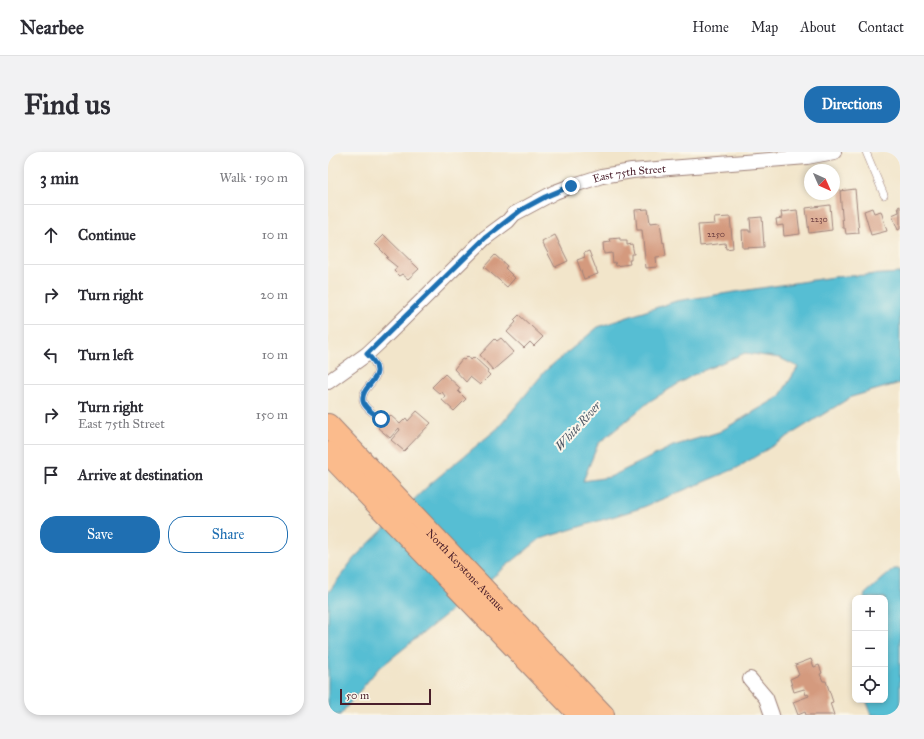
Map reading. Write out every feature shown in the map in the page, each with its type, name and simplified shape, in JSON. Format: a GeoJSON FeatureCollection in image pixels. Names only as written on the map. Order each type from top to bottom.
{"type":"FeatureCollection","features":[{"type":"Feature","properties":{"kind":"main road","name":"North Keystone Avenue"},"geometry":{"type":"LineString","coordinates":[[328,425],[383,495],[580,715]]}},
{"type":"Feature","properties":{"kind":"main road","name":"North Keystone Avenue"},"geometry":{"type":"LineString","coordinates":[[328,453],[383,495],[603,715]]}},
{"type":"Feature","properties":{"kind":"street","name":"East 75th Street"},"geometry":{"type":"LineString","coordinates":[[328,382],[367,354],[481,242],[508,221],[514,214],[555,192],[602,176],[632,171],[807,157],[834,152]]}},
{"type":"Feature","properties":{"kind":"street"},"geometry":{"type":"LineString","coordinates":[[750,679],[766,698],[772,715]]}},
{"type":"Feature","properties":{"kind":"lane"},"geometry":{"type":"LineString","coordinates":[[866,152],[884,195]]}},
{"type":"Feature","properties":{"kind":"lane"},"geometry":{"type":"LineString","coordinates":[[367,354],[376,364],[377,370],[376,375],[364,394],[363,401],[381,419]]}},
{"type":"Feature","properties":{"kind":"water","name":"White River"},"geometry":{"type":"Polygon","coordinates":[[[900,273],[900,383],[851,397],[737,468],[641,508],[540,539],[377,670],[340,715],[328,715],[328,593],[354,558],[430,484],[498,428],[546,370],[598,327],[676,301],[833,277],[900,273]],[[745,353],[693,375],[650,401],[598,444],[583,481],[610,477],[673,446],[719,432],[779,397],[798,367],[780,358],[745,353]]]}},
{"type":"Feature","properties":{"kind":"water"},"geometry":{"type":"Polygon","coordinates":[[[894,569],[900,569],[900,715],[872,715],[867,703],[888,703],[888,595],[865,594],[894,569]]]}},
{"type":"Feature","properties":{"kind":"building"},"geometry":{"type":"Polygon","coordinates":[[[855,189],[859,233],[846,234],[845,228],[843,228],[840,191],[855,189]]]}},
{"type":"Feature","properties":{"kind":"building"},"geometry":{"type":"Polygon","coordinates":[[[830,205],[832,230],[809,233],[806,208],[830,205]]]}},
{"type":"Feature","properties":{"kind":"building"},"geometry":{"type":"Polygon","coordinates":[[[900,206],[900,229],[898,230],[892,215],[899,212],[898,207],[900,206]]]}},
{"type":"Feature","properties":{"kind":"building"},"geometry":{"type":"Polygon","coordinates":[[[872,208],[874,213],[881,211],[887,231],[871,235],[864,211],[872,208]]]}},
{"type":"Feature","properties":{"kind":"building"},"geometry":{"type":"Polygon","coordinates":[[[648,209],[650,223],[660,222],[666,256],[656,257],[657,267],[646,268],[642,230],[637,230],[635,210],[648,209]]]}},
{"type":"Feature","properties":{"kind":"building"},"geometry":{"type":"Polygon","coordinates":[[[797,210],[800,234],[784,236],[783,225],[777,226],[776,219],[782,218],[781,212],[797,210]]]}},
{"type":"Feature","properties":{"kind":"building"},"geometry":{"type":"Polygon","coordinates":[[[730,217],[733,248],[726,249],[725,243],[700,246],[698,225],[715,224],[714,218],[730,217]]]}},
{"type":"Feature","properties":{"kind":"building"},"geometry":{"type":"Polygon","coordinates":[[[762,217],[764,247],[743,248],[742,230],[749,230],[749,232],[751,232],[750,218],[762,217]]]}},
{"type":"Feature","properties":{"kind":"building"},"geometry":{"type":"Polygon","coordinates":[[[384,235],[419,269],[408,279],[402,274],[399,276],[394,271],[397,267],[386,258],[388,257],[375,244],[384,235]]]}},
{"type":"Feature","properties":{"kind":"building"},"geometry":{"type":"Polygon","coordinates":[[[555,235],[568,261],[555,267],[542,242],[555,235]]]}},
{"type":"Feature","properties":{"kind":"building"},"geometry":{"type":"Polygon","coordinates":[[[620,238],[620,241],[627,241],[627,245],[632,244],[634,254],[631,254],[631,260],[629,260],[630,264],[616,266],[615,262],[613,263],[612,253],[604,254],[603,243],[611,242],[610,239],[620,238]]]}},
{"type":"Feature","properties":{"kind":"building"},"geometry":{"type":"Polygon","coordinates":[[[589,251],[598,274],[584,279],[577,260],[585,257],[584,253],[589,251]]]}},
{"type":"Feature","properties":{"kind":"building"},"geometry":{"type":"Polygon","coordinates":[[[495,255],[507,266],[505,268],[515,278],[507,287],[484,267],[495,255]]]}},
{"type":"Feature","properties":{"kind":"building"},"geometry":{"type":"Polygon","coordinates":[[[519,315],[543,337],[534,346],[530,342],[524,348],[507,332],[516,322],[514,320],[519,315]]]}},
{"type":"Feature","properties":{"kind":"building"},"geometry":{"type":"Polygon","coordinates":[[[501,338],[514,352],[493,370],[480,355],[495,339],[497,341],[501,338]]]}},
{"type":"Feature","properties":{"kind":"building"},"geometry":{"type":"Polygon","coordinates":[[[468,356],[471,360],[474,357],[488,370],[487,372],[490,375],[480,385],[470,377],[466,382],[454,369],[462,359],[464,360],[468,356]]]}},
{"type":"Feature","properties":{"kind":"building"},"geometry":{"type":"Polygon","coordinates":[[[445,374],[460,388],[458,391],[466,399],[454,411],[442,400],[445,396],[442,392],[440,394],[432,387],[445,374]]]}},
{"type":"Feature","properties":{"kind":"building"},"geometry":{"type":"Polygon","coordinates":[[[417,411],[431,423],[404,451],[391,440],[400,430],[399,428],[390,438],[378,428],[390,415],[400,424],[406,418],[408,421],[417,411]]]}},
{"type":"Feature","properties":{"kind":"building"},"geometry":{"type":"Polygon","coordinates":[[[811,659],[814,667],[819,665],[822,673],[820,674],[823,681],[826,681],[833,702],[830,703],[834,715],[806,715],[805,712],[798,715],[793,702],[809,696],[808,694],[806,695],[804,689],[794,692],[790,679],[799,675],[795,665],[811,659]]]}},
{"type":"Feature","properties":{"kind":"route"},"geometry":{"type":"LineString","coordinates":[[381,419],[363,401],[364,394],[372,383],[377,370],[376,364],[367,354],[468,254],[485,238],[508,221],[514,214],[555,192],[571,186]]}}]}
